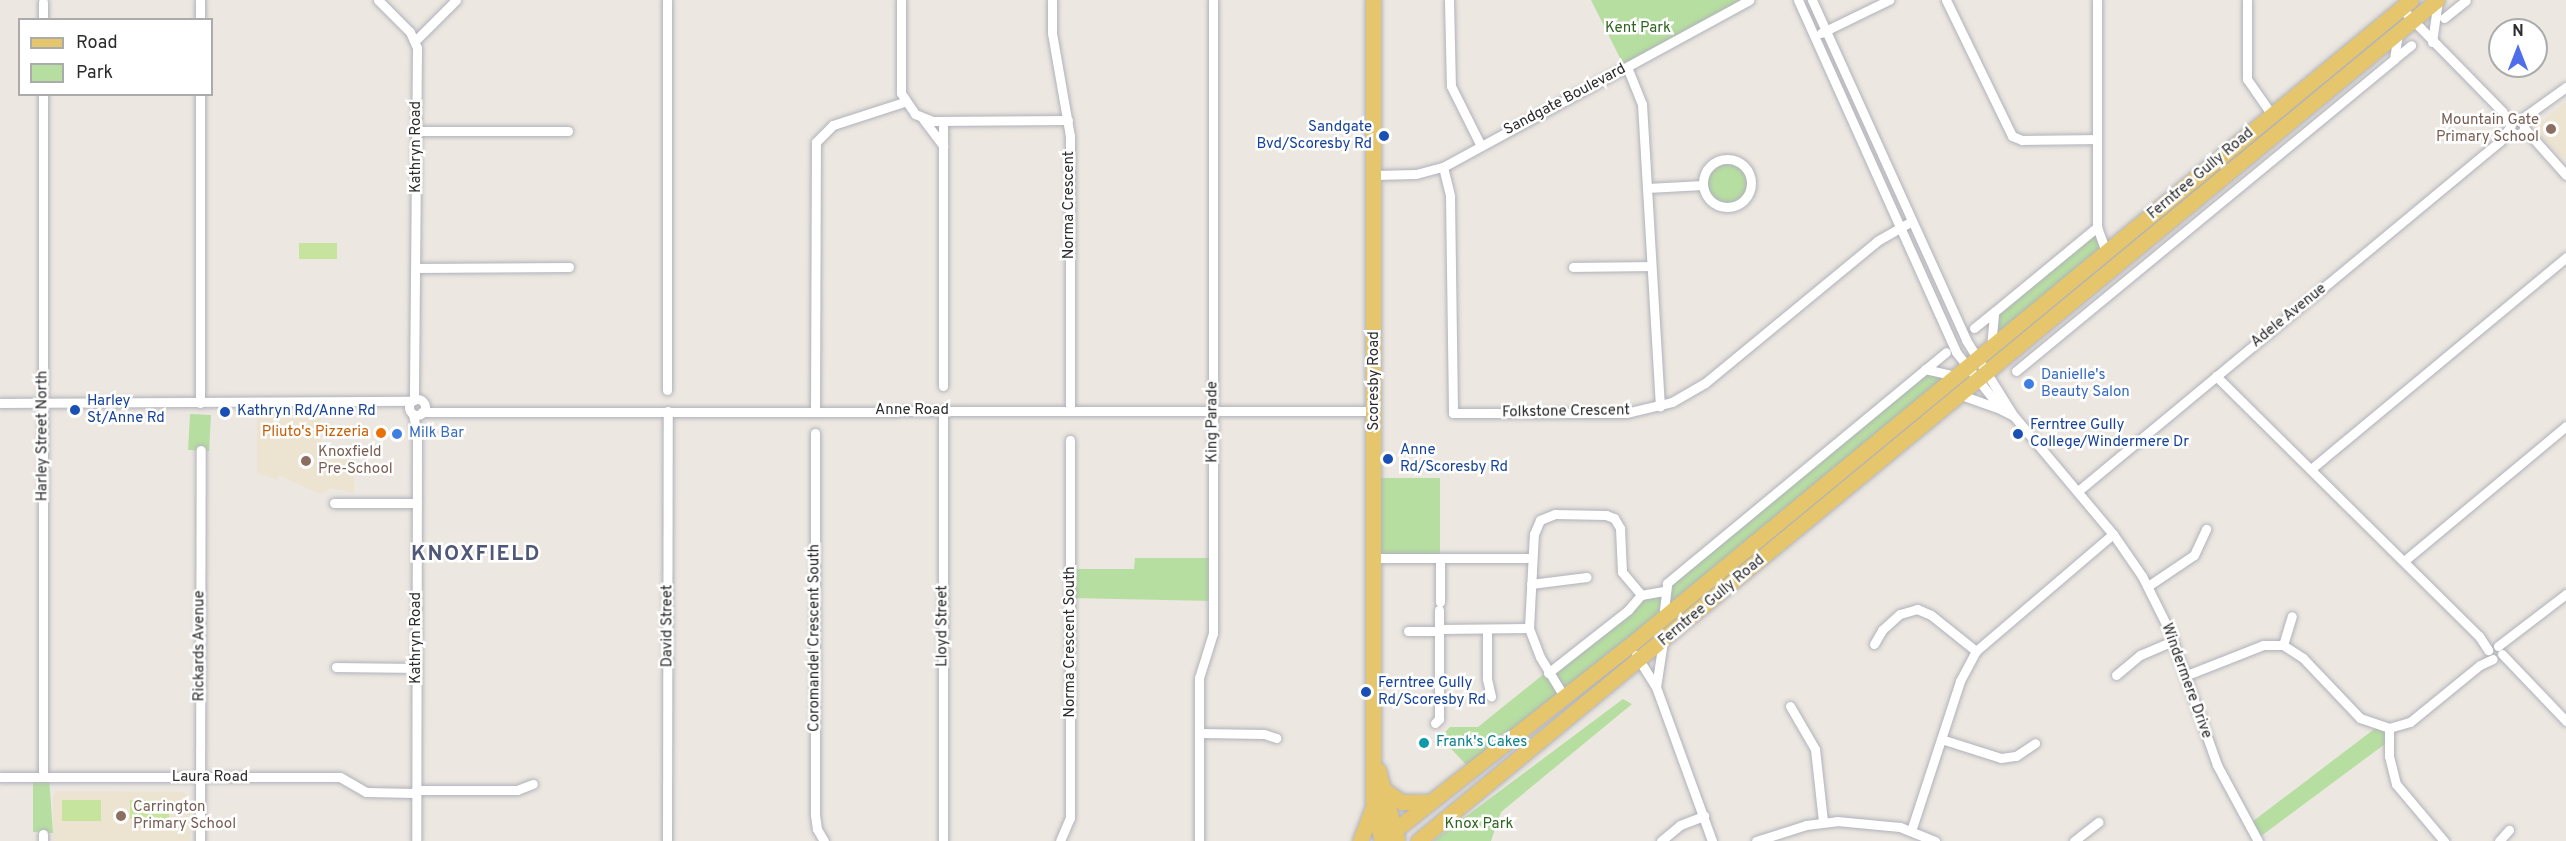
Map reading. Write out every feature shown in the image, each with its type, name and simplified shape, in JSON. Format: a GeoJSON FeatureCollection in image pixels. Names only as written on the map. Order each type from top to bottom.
{"type":"FeatureCollection","features":[{"type":"Feature","properties":{"kind":"main road","name":"Scoresby Road"},"geometry":{"type":"LineString","coordinates":[[1373,0],[1375,411],[1373,807],[1382,841]]}},
{"type":"Feature","properties":{"kind":"main road","name":"Ferntree Gully Road"},"geometry":{"type":"LineString","coordinates":[[1425,838],[2438,0]]}},
{"type":"Feature","properties":{"kind":"main road","name":"Ferntree Gully Road"},"geometry":{"type":"LineString","coordinates":[[1382,841],[1396,836],[1430,802],[1664,618],[2406,4]]}},
{"type":"Feature","properties":{"kind":"main road","name":"Scoresby Road"},"geometry":{"type":"LineString","coordinates":[[1375,762],[1396,836]]}},
{"type":"Feature","properties":{"kind":"main road"},"geometry":{"type":"LineString","coordinates":[[1384,790],[1402,802],[1430,802]]}},
{"type":"Feature","properties":{"kind":"main road"},"geometry":{"type":"LineString","coordinates":[[1360,841],[1373,807]]}},
{"type":"Feature","properties":{"kind":"street"},"geometry":{"type":"LineString","coordinates":[[200,0],[200,18]]}},
{"type":"Feature","properties":{"kind":"street"},"geometry":{"type":"LineString","coordinates":[[378,0],[415,41],[456,0]]}},
{"type":"Feature","properties":{"kind":"street"},"geometry":{"type":"LineString","coordinates":[[667,0],[667,390]]}},
{"type":"Feature","properties":{"kind":"street"},"geometry":{"type":"LineString","coordinates":[[901,0],[903,102],[923,119],[943,146]]}},
{"type":"Feature","properties":{"kind":"street","name":"Norma Crescent"},"geometry":{"type":"LineString","coordinates":[[1052,0],[1052,33],[1068,120],[1070,411]]}},
{"type":"Feature","properties":{"kind":"street","name":"King Parade"},"geometry":{"type":"LineString","coordinates":[[1199,841],[1200,671],[1213,633],[1213,0]]}},
{"type":"Feature","properties":{"kind":"street"},"geometry":{"type":"LineString","coordinates":[[1449,0],[1451,86],[1480,146]]}},
{"type":"Feature","properties":{"kind":"street","name":"Sandgate Boulevard"},"geometry":{"type":"LineString","coordinates":[[1374,175],[1416,174],[1443,167],[1749,0]]}},
{"type":"Feature","properties":{"kind":"street"},"geometry":{"type":"LineString","coordinates":[[1798,0],[1950,337],[1967,367],[1982,377]]}},
{"type":"Feature","properties":{"kind":"street"},"geometry":{"type":"LineString","coordinates":[[1812,0],[1962,330],[1967,367]]}},
{"type":"Feature","properties":{"kind":"street"},"geometry":{"type":"LineString","coordinates":[[1814,36],[1889,0]]}},
{"type":"Feature","properties":{"kind":"street"},"geometry":{"type":"LineString","coordinates":[[1946,0],[2011,141],[2097,139]]}},
{"type":"Feature","properties":{"kind":"street"},"geometry":{"type":"LineString","coordinates":[[2097,0],[2099,232],[2106,252]]}},
{"type":"Feature","properties":{"kind":"street"},"geometry":{"type":"LineString","coordinates":[[2247,0],[2247,79],[2272,115]]}},
{"type":"Feature","properties":{"kind":"street"},"geometry":{"type":"LineString","coordinates":[[2432,42],[2438,0],[2458,7]]}},
{"type":"Feature","properties":{"kind":"street"},"geometry":{"type":"LineString","coordinates":[[2444,18],[2466,0]]}},
{"type":"Feature","properties":{"kind":"street"},"geometry":{"type":"LineString","coordinates":[[43,2],[43,18]]}},
{"type":"Feature","properties":{"kind":"street"},"geometry":{"type":"LineString","coordinates":[[2406,4],[2412,21],[2566,175]]}},
{"type":"Feature","properties":{"kind":"street"},"geometry":{"type":"LineString","coordinates":[[2394,59],[2398,33]]}},
{"type":"Feature","properties":{"kind":"street","name":"Kathryn Road"},"geometry":{"type":"LineString","coordinates":[[415,41],[417,131],[416,841]]}},
{"type":"Feature","properties":{"kind":"street"},"geometry":{"type":"LineString","coordinates":[[2016,371],[2411,45]]}},
{"type":"Feature","properties":{"kind":"street"},"geometry":{"type":"LineString","coordinates":[[1627,67],[1642,104],[1660,406]]}},
{"type":"Feature","properties":{"kind":"street","name":"Adele Avenue"},"geometry":{"type":"LineString","coordinates":[[2078,491],[2566,87]]}},
{"type":"Feature","properties":{"kind":"street","name":"Harley Street North"},"geometry":{"type":"LineString","coordinates":[[43,96],[43,777]]}},
{"type":"Feature","properties":{"kind":"street"},"geometry":{"type":"LineString","coordinates":[[200,96],[200,403]]}},
{"type":"Feature","properties":{"kind":"street"},"geometry":{"type":"LineString","coordinates":[[815,411],[816,142],[829,127],[903,102]]}},
{"type":"Feature","properties":{"kind":"street"},"geometry":{"type":"LineString","coordinates":[[923,119],[943,121],[1068,120]]}},
{"type":"Feature","properties":{"kind":"street"},"geometry":{"type":"LineString","coordinates":[[943,121],[943,386]]}},
{"type":"Feature","properties":{"kind":"street"},"geometry":{"type":"LineString","coordinates":[[417,131],[568,131]]}},
{"type":"Feature","properties":{"kind":"street"},"geometry":{"type":"LineString","coordinates":[[1729,159],[1744,166],[1751,181],[1748,196],[1729,207],[1714,203],[1703,185],[1707,169],[1729,159]]}},
{"type":"Feature","properties":{"kind":"street","name":"Folkstone Crescent"},"geometry":{"type":"LineString","coordinates":[[1443,167],[1450,192],[1453,413],[1626,413],[1660,406],[1705,383],[1877,241],[1912,221]]}},
{"type":"Feature","properties":{"kind":"street"},"geometry":{"type":"LineString","coordinates":[[1647,188],[1703,185]]}},
{"type":"Feature","properties":{"kind":"street"},"geometry":{"type":"LineString","coordinates":[[2099,232],[2120,240]]}},
{"type":"Feature","properties":{"kind":"street"},"geometry":{"type":"LineString","coordinates":[[1974,327],[2099,232]]}},
{"type":"Feature","properties":{"kind":"street"},"geometry":{"type":"LineString","coordinates":[[2311,469],[2566,257]]}},
{"type":"Feature","properties":{"kind":"street"},"geometry":{"type":"LineString","coordinates":[[1573,267],[1651,266]]}},
{"type":"Feature","properties":{"kind":"street"},"geometry":{"type":"LineString","coordinates":[[417,268],[569,267]]}},
{"type":"Feature","properties":{"kind":"street"},"geometry":{"type":"LineString","coordinates":[[1991,348],[1994,312]]}},
{"type":"Feature","properties":{"kind":"street"},"geometry":{"type":"LineString","coordinates":[[1950,337],[1962,330]]}},
{"type":"Feature","properties":{"kind":"street"},"geometry":{"type":"LineString","coordinates":[[1548,672],[1628,610],[1641,595],[1664,591],[1678,573],[1946,352]]}},
{"type":"Feature","properties":{"kind":"street"},"geometry":{"type":"LineString","coordinates":[[2004,359],[2029,361]]}},
{"type":"Feature","properties":{"kind":"street"},"geometry":{"type":"LineString","coordinates":[[1925,369],[1967,367]]}},
{"type":"Feature","properties":{"kind":"street"},"geometry":{"type":"LineString","coordinates":[[2216,376],[2566,722]]}},
{"type":"Feature","properties":{"kind":"street","name":"Windermere Drive"},"geometry":{"type":"LineString","coordinates":[[1982,377],[2002,410]]}},
{"type":"Feature","properties":{"kind":"street","name":"Windermere Drive"},"geometry":{"type":"LineString","coordinates":[[1982,377],[2113,534],[2148,586],[2187,675],[2212,752],[2258,841]]}},
{"type":"Feature","properties":{"kind":"street","name":"Windermere Drive"},"geometry":{"type":"LineString","coordinates":[[1960,395],[2013,415]]}},
{"type":"Feature","properties":{"kind":"street","name":"Anne Road"},"geometry":{"type":"LineString","coordinates":[[0,403],[387,403],[449,411],[1375,411]]}},
{"type":"Feature","properties":{"kind":"street","name":"David Street"},"geometry":{"type":"LineString","coordinates":[[667,841],[668,411]]}},
{"type":"Feature","properties":{"kind":"street","name":"Lloyd Street"},"geometry":{"type":"LineString","coordinates":[[943,411],[943,841]]}},
{"type":"Feature","properties":{"kind":"street"},"geometry":{"type":"LineString","coordinates":[[2404,561],[2566,426]]}},
{"type":"Feature","properties":{"kind":"street","name":"Coromandel Crescent South"},"geometry":{"type":"LineString","coordinates":[[815,433],[815,815],[816,829],[824,841]]}},
{"type":"Feature","properties":{"kind":"street","name":"Norma Crescent South"},"geometry":{"type":"LineString","coordinates":[[1060,841],[1070,818],[1070,440]]}},
{"type":"Feature","properties":{"kind":"street","name":"Rickards Avenue"},"geometry":{"type":"LineString","coordinates":[[200,841],[201,450]]}},
{"type":"Feature","properties":{"kind":"street"},"geometry":{"type":"LineString","coordinates":[[334,503],[417,503]]}},
{"type":"Feature","properties":{"kind":"street"},"geometry":{"type":"LineString","coordinates":[[1565,698],[1548,672],[1529,628],[1535,530],[1543,518],[1609,515],[1620,528],[1623,575],[1641,595]]}},
{"type":"Feature","properties":{"kind":"street"},"geometry":{"type":"LineString","coordinates":[[2148,586],[2194,555],[2206,529]]}},
{"type":"Feature","properties":{"kind":"street"},"geometry":{"type":"LineString","coordinates":[[1911,831],[1960,681],[1976,651],[2113,534]]}},
{"type":"Feature","properties":{"kind":"street"},"geometry":{"type":"LineString","coordinates":[[1375,558],[1532,558]]}},
{"type":"Feature","properties":{"kind":"street"},"geometry":{"type":"LineString","coordinates":[[1434,723],[1439,719],[1440,558]]}},
{"type":"Feature","properties":{"kind":"street"},"geometry":{"type":"LineString","coordinates":[[1531,584],[1587,577]]}},
{"type":"Feature","properties":{"kind":"street","name":"Ferntree Gully Road"},"geometry":{"type":"LineString","coordinates":[[1664,591],[1664,618]]}},
{"type":"Feature","properties":{"kind":"street"},"geometry":{"type":"LineString","coordinates":[[2187,675],[2263,645],[2283,645],[2303,658],[2360,718],[2389,728],[2417,717],[2566,594]]}},
{"type":"Feature","properties":{"kind":"street"},"geometry":{"type":"LineString","coordinates":[[1874,644],[1882,630],[1900,614],[1917,609],[1931,615],[1976,651]]}},
{"type":"Feature","properties":{"kind":"street"},"geometry":{"type":"LineString","coordinates":[[2283,645],[2292,616]]}},
{"type":"Feature","properties":{"kind":"street"},"geometry":{"type":"LineString","coordinates":[[1408,631],[1529,628]]}},
{"type":"Feature","properties":{"kind":"street"},"geometry":{"type":"LineString","coordinates":[[1487,629],[1487,679],[1491,697]]}},
{"type":"Feature","properties":{"kind":"street"},"geometry":{"type":"LineString","coordinates":[[2116,675],[2140,655],[2173,640]]}},
{"type":"Feature","properties":{"kind":"street"},"geometry":{"type":"LineString","coordinates":[[1656,687],[1663,641]]}},
{"type":"Feature","properties":{"kind":"street"},"geometry":{"type":"LineString","coordinates":[[1629,646],[1656,687],[1712,841]]}},
{"type":"Feature","properties":{"kind":"street"},"geometry":{"type":"LineString","coordinates":[[336,667],[417,668]]}},
{"type":"Feature","properties":{"kind":"street"},"geometry":{"type":"LineString","coordinates":[[1790,706],[1815,749],[1823,822]]}},
{"type":"Feature","properties":{"kind":"street"},"geometry":{"type":"LineString","coordinates":[[2389,728],[2388,756],[2396,784],[2444,841]]}},
{"type":"Feature","properties":{"kind":"street"},"geometry":{"type":"LineString","coordinates":[[1200,733],[1264,734],[1276,738]]}},
{"type":"Feature","properties":{"kind":"street"},"geometry":{"type":"LineString","coordinates":[[1941,739],[2001,758],[2016,756],[2035,742]]}},
{"type":"Feature","properties":{"kind":"street","name":"Laura Road"},"geometry":{"type":"LineString","coordinates":[[0,777],[340,777],[366,792],[517,790],[533,784]]}},
{"type":"Feature","properties":{"kind":"street"},"geometry":{"type":"LineString","coordinates":[[1661,841],[1680,825],[1704,816]]}},
{"type":"Feature","properties":{"kind":"street"},"geometry":{"type":"LineString","coordinates":[[1756,841],[1823,822],[1870,822],[1911,831],[1935,841]]}},
{"type":"Feature","properties":{"kind":"street"},"geometry":{"type":"LineString","coordinates":[[2074,841],[2098,822]]}},
{"type":"Feature","properties":{"kind":"street"},"geometry":{"type":"LineString","coordinates":[[2499,841],[2509,830]]}},
{"type":"Feature","properties":{"kind":"shaded area","name":"Mountain Gate Primary School"},"geometry":{"type":"Polygon","coordinates":[[[2566,102],[2566,161],[2536,132],[2536,126],[2566,102]]]}},
{"type":"Feature","properties":{"kind":"shaded area","name":"Knoxfield Pre-School"},"geometry":{"type":"Polygon","coordinates":[[[257,412],[321,412],[321,448],[354,448],[354,493],[331,488],[321,494],[278,475],[278,480],[257,473],[257,412]]]}},
{"type":"Feature","properties":{"kind":"shaded area","name":"Carrington Primary School"},"geometry":{"type":"Polygon","coordinates":[[[57,791],[183,792],[190,800],[190,841],[53,841],[53,795],[57,791]]]}},
{"type":"Feature","properties":{"kind":"green space","name":"Kent Park"},"geometry":{"type":"Polygon","coordinates":[[[1591,0],[1749,0],[1625,68],[1591,0]]]}},
{"type":"Feature","properties":{"kind":"green space"},"geometry":{"type":"Polygon","coordinates":[[[1727,159],[1744,166],[1751,183],[1744,200],[1727,207],[1710,200],[1703,183],[1710,166],[1727,159]]]}},
{"type":"Feature","properties":{"kind":"green space"},"geometry":{"type":"Polygon","coordinates":[[[2097,227],[2106,252],[1991,348],[1994,312],[2097,227]]]}},
{"type":"Feature","properties":{"kind":"green space"},"geometry":{"type":"Polygon","coordinates":[[[299,243],[337,243],[337,259],[299,259],[299,243]]]}},
{"type":"Feature","properties":{"kind":"green space"},"geometry":{"type":"Polygon","coordinates":[[[1925,369],[1956,376],[1471,770],[1440,737],[1450,727],[1478,727],[1638,598],[1664,591],[1925,369]]]}},
{"type":"Feature","properties":{"kind":"green space"},"geometry":{"type":"Polygon","coordinates":[[[190,414],[211,415],[209,451],[188,450],[190,414]]]}},
{"type":"Feature","properties":{"kind":"green space"},"geometry":{"type":"Polygon","coordinates":[[[1375,478],[1440,478],[1440,558],[1375,558],[1375,478]]]}},
{"type":"Feature","properties":{"kind":"green space"},"geometry":{"type":"Polygon","coordinates":[[[1135,558],[1212,558],[1212,601],[1071,598],[1071,569],[1134,569],[1135,558]]]}},
{"type":"Feature","properties":{"kind":"green space","name":"Knox Park"},"geometry":{"type":"Polygon","coordinates":[[[1623,699],[1632,704],[1501,812],[1491,841],[1433,841],[1623,699]]]}},
{"type":"Feature","properties":{"kind":"green space"},"geometry":{"type":"Polygon","coordinates":[[[2377,727],[2385,728],[2389,741],[2257,839],[2248,825],[2377,727]]]}},
{"type":"Feature","properties":{"kind":"green space"},"geometry":{"type":"Polygon","coordinates":[[[33,777],[49,777],[53,833],[33,832],[33,777]]]}},
{"type":"Feature","properties":{"kind":"green space"},"geometry":{"type":"Polygon","coordinates":[[[62,800],[101,800],[101,821],[62,821],[62,800]]]}},
{"type":"Feature","properties":{"kind":"green space"},"geometry":{"type":"Polygon","coordinates":[[[130,800],[169,800],[169,819],[130,819],[130,800]]]}},
{"type":"Feature","properties":{"kind":"place","name":"Mountain Gate Primary School"},"geometry":{"type":"Point","coordinates":[2551,129]}},
{"type":"Feature","properties":{"kind":"place","name":"Sandgate Bvd/Scoresby Rd"},"geometry":{"type":"Point","coordinates":[1384,136]}},
{"type":"Feature","properties":{"kind":"place","name":"Danielle's Beauty Salon"},"geometry":{"type":"Point","coordinates":[2029,384]}},
{"type":"Feature","properties":{"kind":"place","name":"Harley St/Anne Rd"},"geometry":{"type":"Point","coordinates":[75,410]}},
{"type":"Feature","properties":{"kind":"place","name":"Kathryn Rd/Anne Rd"},"geometry":{"type":"Point","coordinates":[225,412]}},
{"type":"Feature","properties":{"kind":"place","name":"Pliuto's Pizzeria"},"geometry":{"type":"Point","coordinates":[381,433]}},
{"type":"Feature","properties":{"kind":"place","name":"Milk Bar"},"geometry":{"type":"Point","coordinates":[397,434]}},
{"type":"Feature","properties":{"kind":"place","name":"Ferntree Gully College/Windermere Dr"},"geometry":{"type":"Point","coordinates":[2018,434]}},
{"type":"Feature","properties":{"kind":"place","name":"Anne Rd/Scoresby Rd"},"geometry":{"type":"Point","coordinates":[1388,459]}},
{"type":"Feature","properties":{"kind":"place","name":"Knoxfield Pre-School"},"geometry":{"type":"Point","coordinates":[306,461]}},
{"type":"Feature","properties":{"kind":"place","name":"Ferntree Gully Rd/Scoresby Rd"},"geometry":{"type":"Point","coordinates":[1366,692]}},
{"type":"Feature","properties":{"kind":"place","name":"Frank's Cakes"},"geometry":{"type":"Point","coordinates":[1424,743]}},
{"type":"Feature","properties":{"kind":"place","name":"Carrington Primary School"},"geometry":{"type":"Point","coordinates":[121,816]}},
{"type":"Feature","properties":{"kind":"district","name":"KNOXFIELD"},"geometry":{"type":"Point","coordinates":[476,555]}}]}
